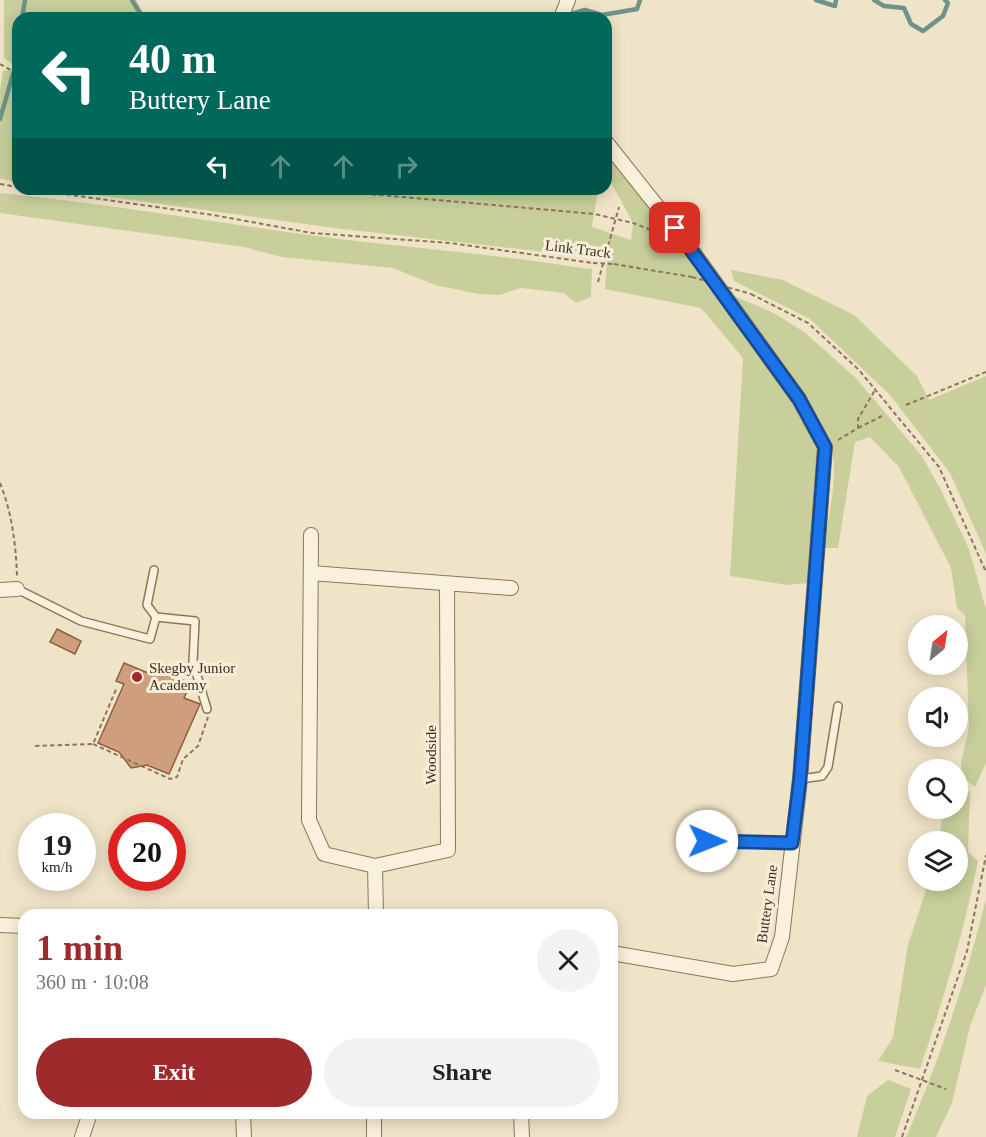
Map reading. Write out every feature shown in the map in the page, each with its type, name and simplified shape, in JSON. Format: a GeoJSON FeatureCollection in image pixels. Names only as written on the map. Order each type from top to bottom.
{"type":"FeatureCollection","features":[{"type":"Feature","properties":{"kind":"street"},"geometry":{"type":"LineString","coordinates":[[612,149],[688,244],[799,399],[825,447]]}},
{"type":"Feature","properties":{"kind":"street","name":"Buttery Lane"},"geometry":{"type":"LineString","coordinates":[[618,954],[733,974],[771,969],[782,937],[800,779],[825,447]]}},
{"type":"Feature","properties":{"kind":"street","name":"Woodside"},"geometry":{"type":"LineString","coordinates":[[311,535],[309,820],[324,854],[375,866],[448,850],[447,584]]}},
{"type":"Feature","properties":{"kind":"street"},"geometry":{"type":"LineString","coordinates":[[311,573],[511,588]]}},
{"type":"Feature","properties":{"kind":"street"},"geometry":{"type":"LineString","coordinates":[[0,590],[17,590]]}},
{"type":"Feature","properties":{"kind":"street"},"geometry":{"type":"LineString","coordinates":[[375,866],[376,909]]}},
{"type":"Feature","properties":{"kind":"street"},"geometry":{"type":"LineString","coordinates":[[0,925],[18,926]]}},
{"type":"Feature","properties":{"kind":"street"},"geometry":{"type":"LineString","coordinates":[[82,1137],[88,1119]]}},
{"type":"Feature","properties":{"kind":"street"},"geometry":{"type":"LineString","coordinates":[[243,1119],[244,1137]]}},
{"type":"Feature","properties":{"kind":"street"},"geometry":{"type":"LineString","coordinates":[[374,1119],[374,1137]]}},
{"type":"Feature","properties":{"kind":"street"},"geometry":{"type":"LineString","coordinates":[[521,1119],[522,1137]]}},
{"type":"Feature","properties":{"kind":"lane"},"geometry":{"type":"LineString","coordinates":[[154,570],[147,605],[156,617],[195,621],[193,662],[207,709]]}},
{"type":"Feature","properties":{"kind":"lane"},"geometry":{"type":"LineString","coordinates":[[17,590],[81,621],[150,639],[156,617]]}},
{"type":"Feature","properties":{"kind":"lane"},"geometry":{"type":"LineString","coordinates":[[800,779],[822,776],[828,767],[838,706]]}},
{"type":"Feature","properties":{"kind":"lane"},"geometry":{"type":"LineString","coordinates":[[707,841],[792,843]]}},
{"type":"Feature","properties":{"kind":"path","name":"Link Track"},"geometry":{"type":"LineString","coordinates":[[71,195],[213,215],[312,233],[450,243],[614,264],[692,277],[751,294],[808,323],[859,370],[939,467],[986,572]]}},
{"type":"Feature","properties":{"kind":"path"},"geometry":{"type":"LineString","coordinates":[[380,195],[595,214],[666,236]]}},
{"type":"Feature","properties":{"kind":"path"},"geometry":{"type":"LineString","coordinates":[[598,282],[620,207]]}},
{"type":"Feature","properties":{"kind":"path"},"geometry":{"type":"LineString","coordinates":[[906,405],[986,372]]}},
{"type":"Feature","properties":{"kind":"path"},"geometry":{"type":"LineString","coordinates":[[858,428],[858,419],[875,390]]}},
{"type":"Feature","properties":{"kind":"path"},"geometry":{"type":"LineString","coordinates":[[825,447],[882,416]]}},
{"type":"Feature","properties":{"kind":"path"},"geometry":{"type":"LineString","coordinates":[[0,483],[6,500],[16,550],[17,590]]}},
{"type":"Feature","properties":{"kind":"path"},"geometry":{"type":"LineString","coordinates":[[93,744],[117,687]]}},
{"type":"Feature","properties":{"kind":"path"},"geometry":{"type":"LineString","coordinates":[[35,746],[93,744],[170,779],[177,777],[183,759],[198,746],[209,720],[207,709]]}},
{"type":"Feature","properties":{"kind":"path"},"geometry":{"type":"LineString","coordinates":[[902,1136],[967,951],[986,855]]}},
{"type":"Feature","properties":{"kind":"path"},"geometry":{"type":"LineString","coordinates":[[895,1070],[946,1089]]}},
{"type":"Feature","properties":{"kind":"green space"},"geometry":{"type":"Polygon","coordinates":[[[4,0],[136,0],[143,12],[12,12],[12,63],[4,58],[4,0]]]}},
{"type":"Feature","properties":{"kind":"green space"},"geometry":{"type":"Polygon","coordinates":[[[12,70],[12,181],[0,179],[0,91],[3,71],[12,70]]]}},
{"type":"Feature","properties":{"kind":"green space"},"geometry":{"type":"Polygon","coordinates":[[[612,160],[689,254],[706,285],[796,402],[822,450],[808,583],[788,585],[730,576],[743,358],[701,308],[605,289],[607,259],[334,228],[96,195],[597,195],[592,227],[631,240],[633,223],[612,184],[612,160]]]}},
{"type":"Feature","properties":{"kind":"green space"},"geometry":{"type":"Polygon","coordinates":[[[0,193],[337,239],[592,269],[591,297],[576,303],[564,293],[521,288],[499,295],[479,294],[435,285],[393,268],[282,257],[244,247],[0,213],[0,193]]]}},
{"type":"Feature","properties":{"kind":"green space"},"geometry":{"type":"Polygon","coordinates":[[[731,270],[783,280],[854,315],[917,376],[929,400],[986,376],[986,554],[950,473],[890,395],[810,319],[734,281],[731,270]]]}},
{"type":"Feature","properties":{"kind":"green space"},"geometry":{"type":"Polygon","coordinates":[[[729,294],[774,313],[804,332],[856,378],[921,455],[940,488],[969,549],[986,609],[986,763],[975,787],[968,782],[968,759],[962,759],[965,747],[968,747],[969,728],[968,615],[957,608],[951,568],[899,467],[870,437],[855,442],[838,548],[822,548],[833,490],[833,456],[818,419],[772,351],[729,294]]]}},
{"type":"Feature","properties":{"kind":"green space"},"geometry":{"type":"Polygon","coordinates":[[[970,791],[968,852],[968,831],[940,831],[942,819],[968,819],[968,792],[970,791]]]}},
{"type":"Feature","properties":{"kind":"green space"},"geometry":{"type":"Polygon","coordinates":[[[968,852],[978,861],[952,966],[920,1069],[878,1061],[893,1037],[908,945],[926,891],[968,891],[968,852]]]}},
{"type":"Feature","properties":{"kind":"green space"},"geometry":{"type":"Polygon","coordinates":[[[986,899],[986,985],[970,1026],[952,1103],[936,1137],[906,1137],[951,1020],[986,899]]]}},
{"type":"Feature","properties":{"kind":"green space"},"geometry":{"type":"Polygon","coordinates":[[[888,1080],[911,1089],[895,1137],[857,1137],[867,1096],[888,1080]]]}},
{"type":"Feature","properties":{"kind":"building"},"geometry":{"type":"Polygon","coordinates":[[[57,629],[81,641],[75,654],[50,642],[57,629]]]}},
{"type":"Feature","properties":{"kind":"building"},"geometry":{"type":"Polygon","coordinates":[[[124,663],[153,675],[156,668],[185,681],[182,686],[188,689],[184,698],[200,704],[169,774],[147,765],[131,768],[119,752],[98,743],[124,684],[116,681],[124,663]]]}},
{"type":"Feature","properties":{"kind":"waterway"},"geometry":{"type":"LineString","coordinates":[[23,12],[25,0]]}},
{"type":"Feature","properties":{"kind":"waterway"},"geometry":{"type":"LineString","coordinates":[[132,0],[139,12]]}},
{"type":"Feature","properties":{"kind":"waterway"},"geometry":{"type":"LineString","coordinates":[[612,13],[637,9],[640,0]]}},
{"type":"Feature","properties":{"kind":"waterway"},"geometry":{"type":"LineString","coordinates":[[816,0],[835,6],[836,0]]}},
{"type":"Feature","properties":{"kind":"waterway"},"geometry":{"type":"LineString","coordinates":[[874,0],[884,6],[904,8],[911,24],[923,31],[943,16],[948,3],[945,0]]}},
{"type":"Feature","properties":{"kind":"waterway"},"geometry":{"type":"LineString","coordinates":[[578,12],[585,10],[592,12]]}},
{"type":"Feature","properties":{"kind":"waterway"},"geometry":{"type":"LineString","coordinates":[[0,119],[12,77]]}},
{"type":"Feature","properties":{"kind":"place","name":"Skegby Junior Academy"},"geometry":{"type":"Point","coordinates":[137,677]}},
{"type":"Feature","properties":{"kind":"route"},"geometry":{"type":"LineString","coordinates":[[675,228],[799,399],[825,447],[800,779],[792,843],[707,841]]}}]}
